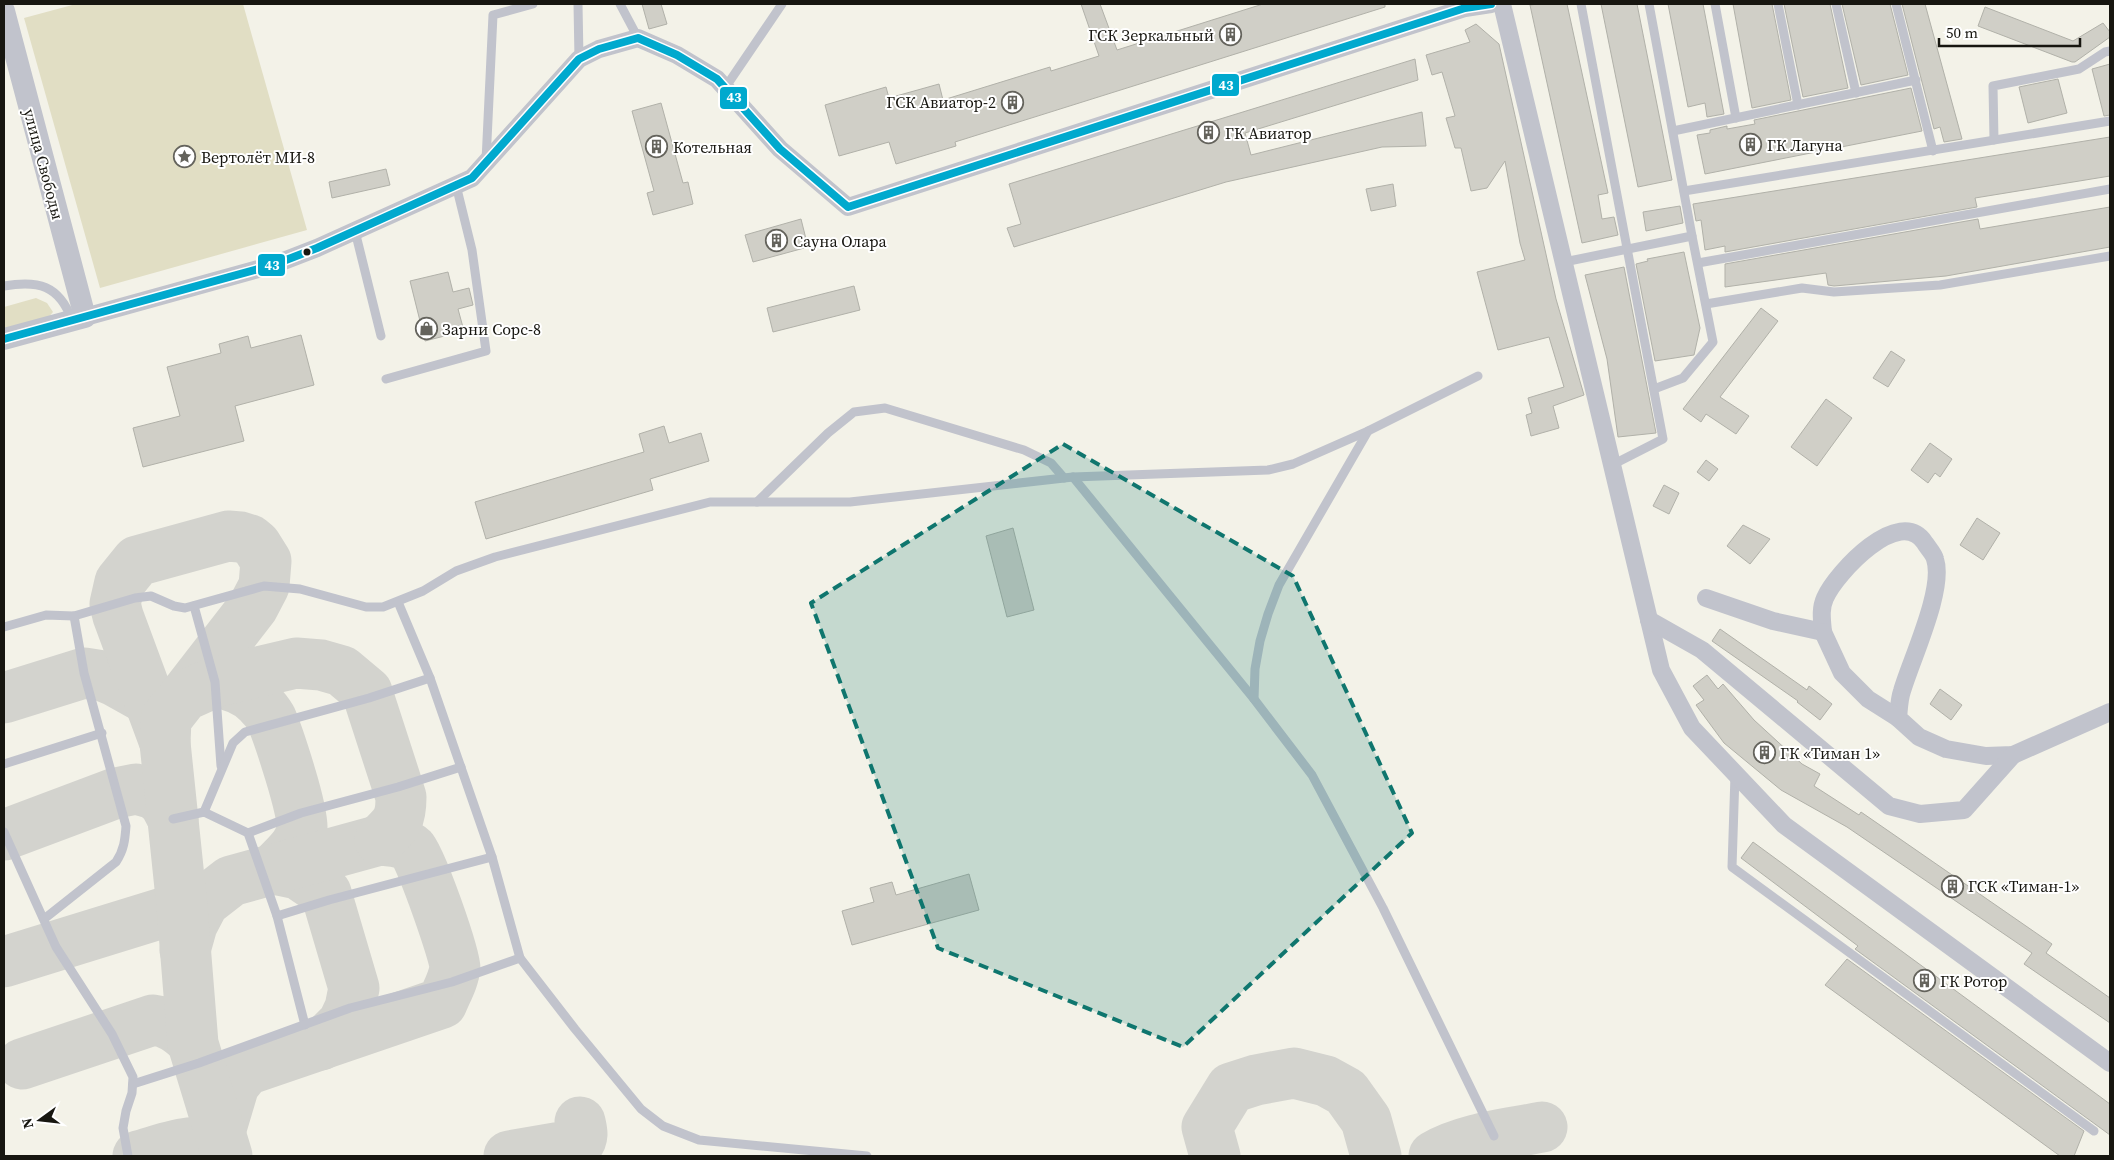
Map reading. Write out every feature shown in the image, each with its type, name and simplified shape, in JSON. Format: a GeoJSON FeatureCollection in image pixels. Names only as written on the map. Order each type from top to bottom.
{"type":"FeatureCollection","features":[{"type":"Feature","properties":{"kind":"street"},"geometry":{"type":"LineString","coordinates":[[4,338],[272,265],[318,248],[472,178],[579,59],[599,48],[638,38],[677,55],[717,79],[780,149],[848,206],[1464,6],[1491,4]]}},
{"type":"Feature","properties":{"kind":"street"},"geometry":{"type":"LineString","coordinates":[[1502,4],[1661,670],[1692,728],[1784,826],[2110,1063]]}},
{"type":"Feature","properties":{"kind":"street","name":"улица Свободы"},"geometry":{"type":"LineString","coordinates":[[4,17],[78,319]]}},
{"type":"Feature","properties":{"kind":"street"},"geometry":{"type":"LineString","coordinates":[[1898,718],[1901,693],[1937,585],[1935,560],[1922,538],[1902,530],[1884,536],[1840,573],[1824,598],[1821,611],[1824,632],[1842,672],[1868,699],[1898,718],[1919,737],[1946,750],[1986,756],[2013,755],[2110,712]]}},
{"type":"Feature","properties":{"kind":"street"},"geometry":{"type":"LineString","coordinates":[[1706,598],[1773,621],[1824,632]]}},
{"type":"Feature","properties":{"kind":"street"},"geometry":{"type":"LineString","coordinates":[[1649,620],[1702,650],[1889,806],[1920,814],[1964,810],[2013,755]]}},
{"type":"Feature","properties":{"kind":"lane"},"geometry":{"type":"LineString","coordinates":[[486,163],[494,14],[533,4]]}},
{"type":"Feature","properties":{"kind":"lane"},"geometry":{"type":"LineString","coordinates":[[578,4],[579,59]]}},
{"type":"Feature","properties":{"kind":"lane"},"geometry":{"type":"LineString","coordinates":[[620,4],[638,38]]}},
{"type":"Feature","properties":{"kind":"lane"},"geometry":{"type":"LineString","coordinates":[[726,88],[782,4]]}},
{"type":"Feature","properties":{"kind":"lane"},"geometry":{"type":"LineString","coordinates":[[1581,4],[1663,439],[1612,465]]}},
{"type":"Feature","properties":{"kind":"lane"},"geometry":{"type":"LineString","coordinates":[[1649,4],[1713,342],[1683,378],[1654,389]]}},
{"type":"Feature","properties":{"kind":"lane"},"geometry":{"type":"LineString","coordinates":[[1715,4],[1736,118]]}},
{"type":"Feature","properties":{"kind":"lane"},"geometry":{"type":"LineString","coordinates":[[1778,4],[1798,105]]}},
{"type":"Feature","properties":{"kind":"lane"},"geometry":{"type":"LineString","coordinates":[[1836,4],[1856,93]]}},
{"type":"Feature","properties":{"kind":"lane"},"geometry":{"type":"LineString","coordinates":[[1896,4],[1932,151]]}},
{"type":"Feature","properties":{"kind":"lane"},"geometry":{"type":"LineString","coordinates":[[1994,140],[1994,86],[2079,69],[2110,50]]}},
{"type":"Feature","properties":{"kind":"lane"},"geometry":{"type":"LineString","coordinates":[[1673,131],[1916,80]]}},
{"type":"Feature","properties":{"kind":"lane"},"geometry":{"type":"LineString","coordinates":[[1684,191],[2110,121]]}},
{"type":"Feature","properties":{"kind":"lane"},"geometry":{"type":"LineString","coordinates":[[386,378],[486,351],[472,250],[456,185]]}},
{"type":"Feature","properties":{"kind":"lane"},"geometry":{"type":"LineString","coordinates":[[1698,263],[2110,190]]}},
{"type":"Feature","properties":{"kind":"lane"},"geometry":{"type":"LineString","coordinates":[[354,231],[381,336]]}},
{"type":"Feature","properties":{"kind":"lane"},"geometry":{"type":"LineString","coordinates":[[1564,262],[1692,236]]}},
{"type":"Feature","properties":{"kind":"lane"},"geometry":{"type":"LineString","coordinates":[[1706,304],[1802,288],[1834,292],[1940,285],[2110,256]]}},
{"type":"Feature","properties":{"kind":"lane"},"geometry":{"type":"LineString","coordinates":[[4,286],[41,284],[54,293],[78,319]]}},
{"type":"Feature","properties":{"kind":"lane"},"geometry":{"type":"LineString","coordinates":[[4,627],[46,615],[74,616],[135,598],[151,596],[174,606],[185,608],[264,586],[300,589],[366,607],[382,606],[398,602],[423,591],[456,572],[495,557],[710,502],[850,502],[1074,477],[1268,470],[1293,464],[1368,431],[1478,376]]}},
{"type":"Feature","properties":{"kind":"lane"},"geometry":{"type":"LineString","coordinates":[[757,502],[828,434],[854,412],[885,408],[1024,450],[1051,463],[1064,478]]}},
{"type":"Feature","properties":{"kind":"lane"},"geometry":{"type":"LineString","coordinates":[[1254,699],[1255,669],[1260,641],[1279,585],[1368,431]]}},
{"type":"Feature","properties":{"kind":"lane"},"geometry":{"type":"LineString","coordinates":[[1074,477],[1254,699],[1312,775],[1383,908],[1494,1136]]}},
{"type":"Feature","properties":{"kind":"lane"},"geometry":{"type":"LineString","coordinates":[[398,602],[430,678],[492,857],[520,958],[641,1109],[663,1126],[700,1140],[868,1156]]}},
{"type":"Feature","properties":{"kind":"lane"},"geometry":{"type":"LineString","coordinates":[[194,606],[215,682],[222,769]]}},
{"type":"Feature","properties":{"kind":"lane"},"geometry":{"type":"LineString","coordinates":[[44,919],[116,862],[123,851],[126,826],[84,673],[74,616]]}},
{"type":"Feature","properties":{"kind":"lane"},"geometry":{"type":"LineString","coordinates":[[204,812],[233,743],[245,732],[369,698],[430,678]]}},
{"type":"Feature","properties":{"kind":"lane"},"geometry":{"type":"LineString","coordinates":[[4,764],[102,733]]}},
{"type":"Feature","properties":{"kind":"lane"},"geometry":{"type":"LineString","coordinates":[[173,820],[204,812],[236,829],[248,833],[301,813],[398,787],[461,767]]}},
{"type":"Feature","properties":{"kind":"lane"},"geometry":{"type":"LineString","coordinates":[[1736,774],[1732,867],[2094,1131]]}},
{"type":"Feature","properties":{"kind":"lane"},"geometry":{"type":"LineString","coordinates":[[4,832],[56,947],[112,1034],[133,1077],[123,1128],[128,1156]]}},
{"type":"Feature","properties":{"kind":"lane"},"geometry":{"type":"LineString","coordinates":[[248,833],[277,916],[305,1025]]}},
{"type":"Feature","properties":{"kind":"lane"},"geometry":{"type":"LineString","coordinates":[[277,916],[328,900],[492,857]]}},
{"type":"Feature","properties":{"kind":"lane"},"geometry":{"type":"LineString","coordinates":[[133,1084],[199,1063],[350,1008],[452,982],[520,958]]}},
{"type":"Feature","properties":{"kind":"highlighted area"},"geometry":{"type":"Polygon","coordinates":[[[1063,444],[1293,576],[1412,833],[1183,1047],[938,948],[811,603],[1063,444]]]}},
{"type":"Feature","properties":{"kind":"shaded area"},"geometry":{"type":"Polygon","coordinates":[[[76,4],[243,4],[307,230],[100,288],[24,18],[76,4]]]}},
{"type":"Feature","properties":{"kind":"shaded area"},"geometry":{"type":"Polygon","coordinates":[[[36,298],[47,303],[53,312],[46,320],[4,331],[4,307],[36,298]]]}},
{"type":"Feature","properties":{"kind":"building"},"geometry":{"type":"Polygon","coordinates":[[[642,4],[661,4],[667,24],[649,29],[642,4]]]}},
{"type":"Feature","properties":{"kind":"building"},"geometry":{"type":"Polygon","coordinates":[[[1081,4],[1100,4],[1117,50],[1263,4],[1385,4],[1385,7],[955,142],[956,146],[896,164],[889,142],[839,156],[825,105],[886,87],[889,98],[939,84],[943,100],[1050,67],[1051,71],[1099,56],[1081,4]]]}},
{"type":"Feature","properties":{"kind":"building"},"geometry":{"type":"Polygon","coordinates":[[[1567,4],[1608,193],[1598,195],[1602,219],[1614,217],[1618,235],[1582,243],[1530,5],[1567,4]]]}},
{"type":"Feature","properties":{"kind":"building"},"geometry":{"type":"Polygon","coordinates":[[[1601,4],[1637,4],[1672,180],[1638,187],[1601,4]]]}},
{"type":"Feature","properties":{"kind":"building"},"geometry":{"type":"Polygon","coordinates":[[[1668,4],[1703,4],[1724,114],[1707,117],[1705,103],[1688,107],[1668,4]]]}},
{"type":"Feature","properties":{"kind":"building"},"geometry":{"type":"Polygon","coordinates":[[[1733,4],[1772,4],[1791,100],[1752,108],[1733,4]]]}},
{"type":"Feature","properties":{"kind":"building"},"geometry":{"type":"Polygon","coordinates":[[[1784,4],[1830,4],[1848,88],[1803,97],[1784,4]]]}},
{"type":"Feature","properties":{"kind":"building"},"geometry":{"type":"Polygon","coordinates":[[[1842,4],[1890,4],[1908,75],[1861,85],[1842,4]]]}},
{"type":"Feature","properties":{"kind":"building"},"geometry":{"type":"Polygon","coordinates":[[[1902,4],[1925,4],[1962,139],[1944,142],[1940,127],[1934,129],[1902,4]]]}},
{"type":"Feature","properties":{"kind":"building"},"geometry":{"type":"Polygon","coordinates":[[[1985,7],[2073,41],[2103,23],[2110,32],[2110,37],[2075,62],[2072,62],[1978,26],[1985,7]]]}},
{"type":"Feature","properties":{"kind":"building"},"geometry":{"type":"Polygon","coordinates":[[[1476,24],[1499,44],[1556,299],[1584,395],[1553,406],[1559,428],[1531,436],[1526,415],[1532,413],[1528,398],[1564,387],[1549,337],[1498,350],[1477,272],[1525,260],[1520,243],[1505,161],[1487,188],[1471,191],[1461,148],[1455,148],[1446,118],[1455,116],[1442,72],[1432,75],[1426,55],[1470,42],[1465,30],[1476,24]]]}},
{"type":"Feature","properties":{"kind":"building"},"geometry":{"type":"Polygon","coordinates":[[[1415,59],[1418,80],[1245,133],[1251,155],[1422,112],[1426,146],[1382,147],[1226,182],[1014,247],[1007,228],[1021,224],[1009,184],[1415,59]]]}},
{"type":"Feature","properties":{"kind":"building"},"geometry":{"type":"Polygon","coordinates":[[[2110,64],[2110,115],[2104,116],[2092,69],[2110,64]]]}},
{"type":"Feature","properties":{"kind":"building"},"geometry":{"type":"Polygon","coordinates":[[[2058,79],[2067,113],[2028,123],[2019,87],[2058,79]]]}},
{"type":"Feature","properties":{"kind":"building"},"geometry":{"type":"Polygon","coordinates":[[[1911,88],[1922,131],[1705,174],[1697,135],[1710,133],[1710,130],[1727,126],[1727,129],[1755,124],[1754,120],[1911,88]]]}},
{"type":"Feature","properties":{"kind":"building","name":"Котельная"},"geometry":{"type":"Polygon","coordinates":[[[661,103],[683,183],[688,182],[693,204],[653,215],[647,193],[654,191],[632,111],[661,103]]]}},
{"type":"Feature","properties":{"kind":"building"},"geometry":{"type":"Polygon","coordinates":[[[2110,137],[2110,176],[1975,198],[1977,207],[1725,252],[1725,246],[1705,250],[1701,220],[1696,221],[1693,204],[2110,137]]]}},
{"type":"Feature","properties":{"kind":"building"},"geometry":{"type":"Polygon","coordinates":[[[386,169],[390,185],[332,198],[329,182],[386,169]]]}},
{"type":"Feature","properties":{"kind":"building"},"geometry":{"type":"Polygon","coordinates":[[[1393,184],[1396,206],[1371,211],[1366,189],[1393,184]]]}},
{"type":"Feature","properties":{"kind":"building"},"geometry":{"type":"Polygon","coordinates":[[[1680,206],[1683,223],[1646,231],[1643,212],[1680,206]]]}},
{"type":"Feature","properties":{"kind":"building"},"geometry":{"type":"Polygon","coordinates":[[[2110,207],[2110,247],[1946,276],[1834,286],[1828,285],[1826,273],[1725,287],[1725,264],[1978,219],[1980,229],[2110,207]]]}},
{"type":"Feature","properties":{"kind":"building","name":"Сауна Олара"},"geometry":{"type":"Polygon","coordinates":[[[801,219],[808,247],[753,262],[745,235],[801,219]]]}},
{"type":"Feature","properties":{"kind":"building"},"geometry":{"type":"Polygon","coordinates":[[[1684,252],[1700,328],[1694,355],[1655,361],[1636,264],[1648,261],[1647,259],[1684,252]]]}},
{"type":"Feature","properties":{"kind":"building"},"geometry":{"type":"Polygon","coordinates":[[[1624,267],[1656,433],[1618,437],[1607,359],[1585,275],[1624,267]]]}},
{"type":"Feature","properties":{"kind":"building"},"geometry":{"type":"Polygon","coordinates":[[[448,272],[453,292],[469,288],[473,305],[458,309],[464,331],[425,341],[410,281],[448,272]]]}},
{"type":"Feature","properties":{"kind":"building"},"geometry":{"type":"Polygon","coordinates":[[[854,286],[860,310],[773,332],[767,308],[854,286]]]}},
{"type":"Feature","properties":{"kind":"building"},"geometry":{"type":"Polygon","coordinates":[[[1761,308],[1778,321],[1720,397],[1749,416],[1736,434],[1706,414],[1701,422],[1683,409],[1761,308]]]}},
{"type":"Feature","properties":{"kind":"building"},"geometry":{"type":"Polygon","coordinates":[[[301,335],[314,385],[235,406],[244,441],[143,467],[133,428],[180,416],[167,367],[221,353],[219,344],[248,336],[251,348],[301,335]]]}},
{"type":"Feature","properties":{"kind":"building"},"geometry":{"type":"Polygon","coordinates":[[[1891,351],[1905,360],[1888,387],[1873,378],[1891,351]]]}},
{"type":"Feature","properties":{"kind":"building"},"geometry":{"type":"Polygon","coordinates":[[[1826,399],[1852,418],[1817,466],[1791,447],[1826,399]]]}},
{"type":"Feature","properties":{"kind":"building"},"geometry":{"type":"Polygon","coordinates":[[[664,426],[669,443],[701,433],[709,461],[650,479],[653,490],[486,539],[475,502],[644,452],[639,434],[664,426]]]}},
{"type":"Feature","properties":{"kind":"building"},"geometry":{"type":"Polygon","coordinates":[[[1930,443],[1952,459],[1940,477],[1935,473],[1928,483],[1911,470],[1930,443]]]}},
{"type":"Feature","properties":{"kind":"building"},"geometry":{"type":"Polygon","coordinates":[[[1706,460],[1718,469],[1709,481],[1697,472],[1706,460]]]}},
{"type":"Feature","properties":{"kind":"building"},"geometry":{"type":"Polygon","coordinates":[[[1664,485],[1679,493],[1669,514],[1653,506],[1664,485]]]}},
{"type":"Feature","properties":{"kind":"building"},"geometry":{"type":"Polygon","coordinates":[[[1977,518],[2000,533],[1983,560],[1960,545],[1977,518]]]}},
{"type":"Feature","properties":{"kind":"building"},"geometry":{"type":"Polygon","coordinates":[[[1743,525],[1770,539],[1750,564],[1727,546],[1743,525]]]}},
{"type":"Feature","properties":{"kind":"building"},"geometry":{"type":"Polygon","coordinates":[[[1013,528],[1034,610],[1007,617],[986,536],[1013,528]]]}},
{"type":"Feature","properties":{"kind":"building"},"geometry":{"type":"Polygon","coordinates":[[[1720,629],[1807,690],[1809,686],[1832,704],[1820,720],[1798,701],[1712,641],[1720,629]]]}},
{"type":"Feature","properties":{"kind":"building"},"geometry":{"type":"Polygon","coordinates":[[[1707,675],[1718,689],[1723,684],[1754,720],[1802,764],[1820,774],[1814,786],[1859,815],[1861,812],[2052,944],[2046,953],[2110,998],[2110,1023],[2024,964],[2032,953],[1847,827],[1781,790],[1724,743],[1696,705],[1704,700],[1693,686],[1707,675]]]}},
{"type":"Feature","properties":{"kind":"building"},"geometry":{"type":"Polygon","coordinates":[[[1940,689],[1962,705],[1951,720],[1930,704],[1940,689]]]}},
{"type":"Feature","properties":{"kind":"building","name":"ГК Ротор"},"geometry":{"type":"Polygon","coordinates":[[[1753,842],[2110,1104],[2110,1135],[1855,949],[1858,946],[1741,858],[1753,842]]]}},
{"type":"Feature","properties":{"kind":"building"},"geometry":{"type":"Polygon","coordinates":[[[969,874],[979,910],[852,945],[842,911],[874,902],[870,888],[892,882],[896,895],[969,874]]]}},
{"type":"Feature","properties":{"kind":"building","name":"ГК Ротор"},"geometry":{"type":"Polygon","coordinates":[[[1847,959],[2084,1131],[2074,1156],[2060,1156],[1825,985],[1847,959]]]}},
{"type":"Feature","properties":{"kind":"taxiway"},"geometry":{"type":"LineString","coordinates":[[165,743],[118,616],[115,604],[120,582],[137,561],[228,536],[250,540],[256,545],[266,561],[264,586],[253,607],[184,696]]}},
{"type":"Feature","properties":{"kind":"taxiway"},"geometry":{"type":"LineString","coordinates":[[227,1156],[193,1044],[182,907],[165,743],[166,719],[184,696],[215,682],[296,663],[321,665],[342,671],[367,692],[401,797],[397,822],[380,840]]}},
{"type":"Feature","properties":{"kind":"taxiway"},"geometry":{"type":"LineString","coordinates":[[4,698],[84,673],[103,676],[149,700]]}},
{"type":"Feature","properties":{"kind":"taxiway"},"geometry":{"type":"LineString","coordinates":[[215,682],[244,691],[254,698],[271,718],[285,756],[302,821],[302,829],[298,841],[274,869],[298,874],[326,893],[354,988],[350,1008],[343,1023],[321,1045]]}},
{"type":"Feature","properties":{"kind":"taxiway"},"geometry":{"type":"LineString","coordinates":[[4,835],[116,793],[136,789],[154,794],[164,802],[173,819]]}},
{"type":"Feature","properties":{"kind":"taxiway"},"geometry":{"type":"LineString","coordinates":[[185,950],[192,925],[204,902],[231,881],[380,840],[393,841],[410,847],[417,856],[430,887],[454,960],[453,976],[442,1003],[246,1070],[234,1085],[220,1132]]}},
{"type":"Feature","properties":{"kind":"taxiway"},"geometry":{"type":"LineString","coordinates":[[4,962],[182,907]]}},
{"type":"Feature","properties":{"kind":"taxiway"},"geometry":{"type":"LineString","coordinates":[[22,1064],[153,1020],[174,1027],[192,1041]]}},
{"type":"Feature","properties":{"kind":"taxiway"},"geometry":{"type":"LineString","coordinates":[[1215,1156],[1207,1127],[1231,1088],[1256,1080],[1294,1073],[1326,1081],[1346,1092],[1366,1120],[1376,1156]]}},
{"type":"Feature","properties":{"kind":"taxiway"},"geometry":{"type":"LineString","coordinates":[[509,1156],[578,1144],[582,1136],[580,1122]]}},
{"type":"Feature","properties":{"kind":"taxiway"},"geometry":{"type":"LineString","coordinates":[[1434,1156],[1473,1141],[1542,1127]]}},
{"type":"Feature","properties":{"kind":"taxiway"},"geometry":{"type":"LineString","coordinates":[[138,1156],[171,1146],[196,1143],[207,1144],[216,1148],[224,1156]]}},
{"type":"Feature","properties":{"kind":"transit line","name":"43"},"geometry":{"type":"LineString","coordinates":[[4,339],[273,265],[317,248],[472,178],[579,59],[599,49],[638,38],[677,55],[717,79],[780,149],[848,207],[1465,8],[1491,4]]}},
{"type":"Feature","properties":{"kind":"place","name":"ГСК Зеркальный"},"geometry":{"type":"Point","coordinates":[1230,35]}},
{"type":"Feature","properties":{"kind":"place","name":"ГСК Авиатор-2"},"geometry":{"type":"Point","coordinates":[1012,102]}},
{"type":"Feature","properties":{"kind":"place","name":"ГК Авиатор"},"geometry":{"type":"Point","coordinates":[1209,133]}},
{"type":"Feature","properties":{"kind":"place","name":"ГК Лагуна"},"geometry":{"type":"Point","coordinates":[1751,145]}},
{"type":"Feature","properties":{"kind":"place","name":"Котельная"},"geometry":{"type":"Point","coordinates":[657,147]}},
{"type":"Feature","properties":{"kind":"place","name":"Вертолёт МИ-8"},"geometry":{"type":"Point","coordinates":[185,157]}},
{"type":"Feature","properties":{"kind":"place","name":"Сауна Олара"},"geometry":{"type":"Point","coordinates":[777,241]}},
{"type":"Feature","properties":{"kind":"place","name":"Зарни Сорс-8"},"geometry":{"type":"Point","coordinates":[426,329]}},
{"type":"Feature","properties":{"kind":"place","name":"ГК «Тиман 1»"},"geometry":{"type":"Point","coordinates":[1764,753]}},
{"type":"Feature","properties":{"kind":"place","name":"ГСК «Тиман-1»"},"geometry":{"type":"Point","coordinates":[1952,886]}},
{"type":"Feature","properties":{"kind":"place","name":"ГК Ротор"},"geometry":{"type":"Point","coordinates":[1924,981]}}]}
